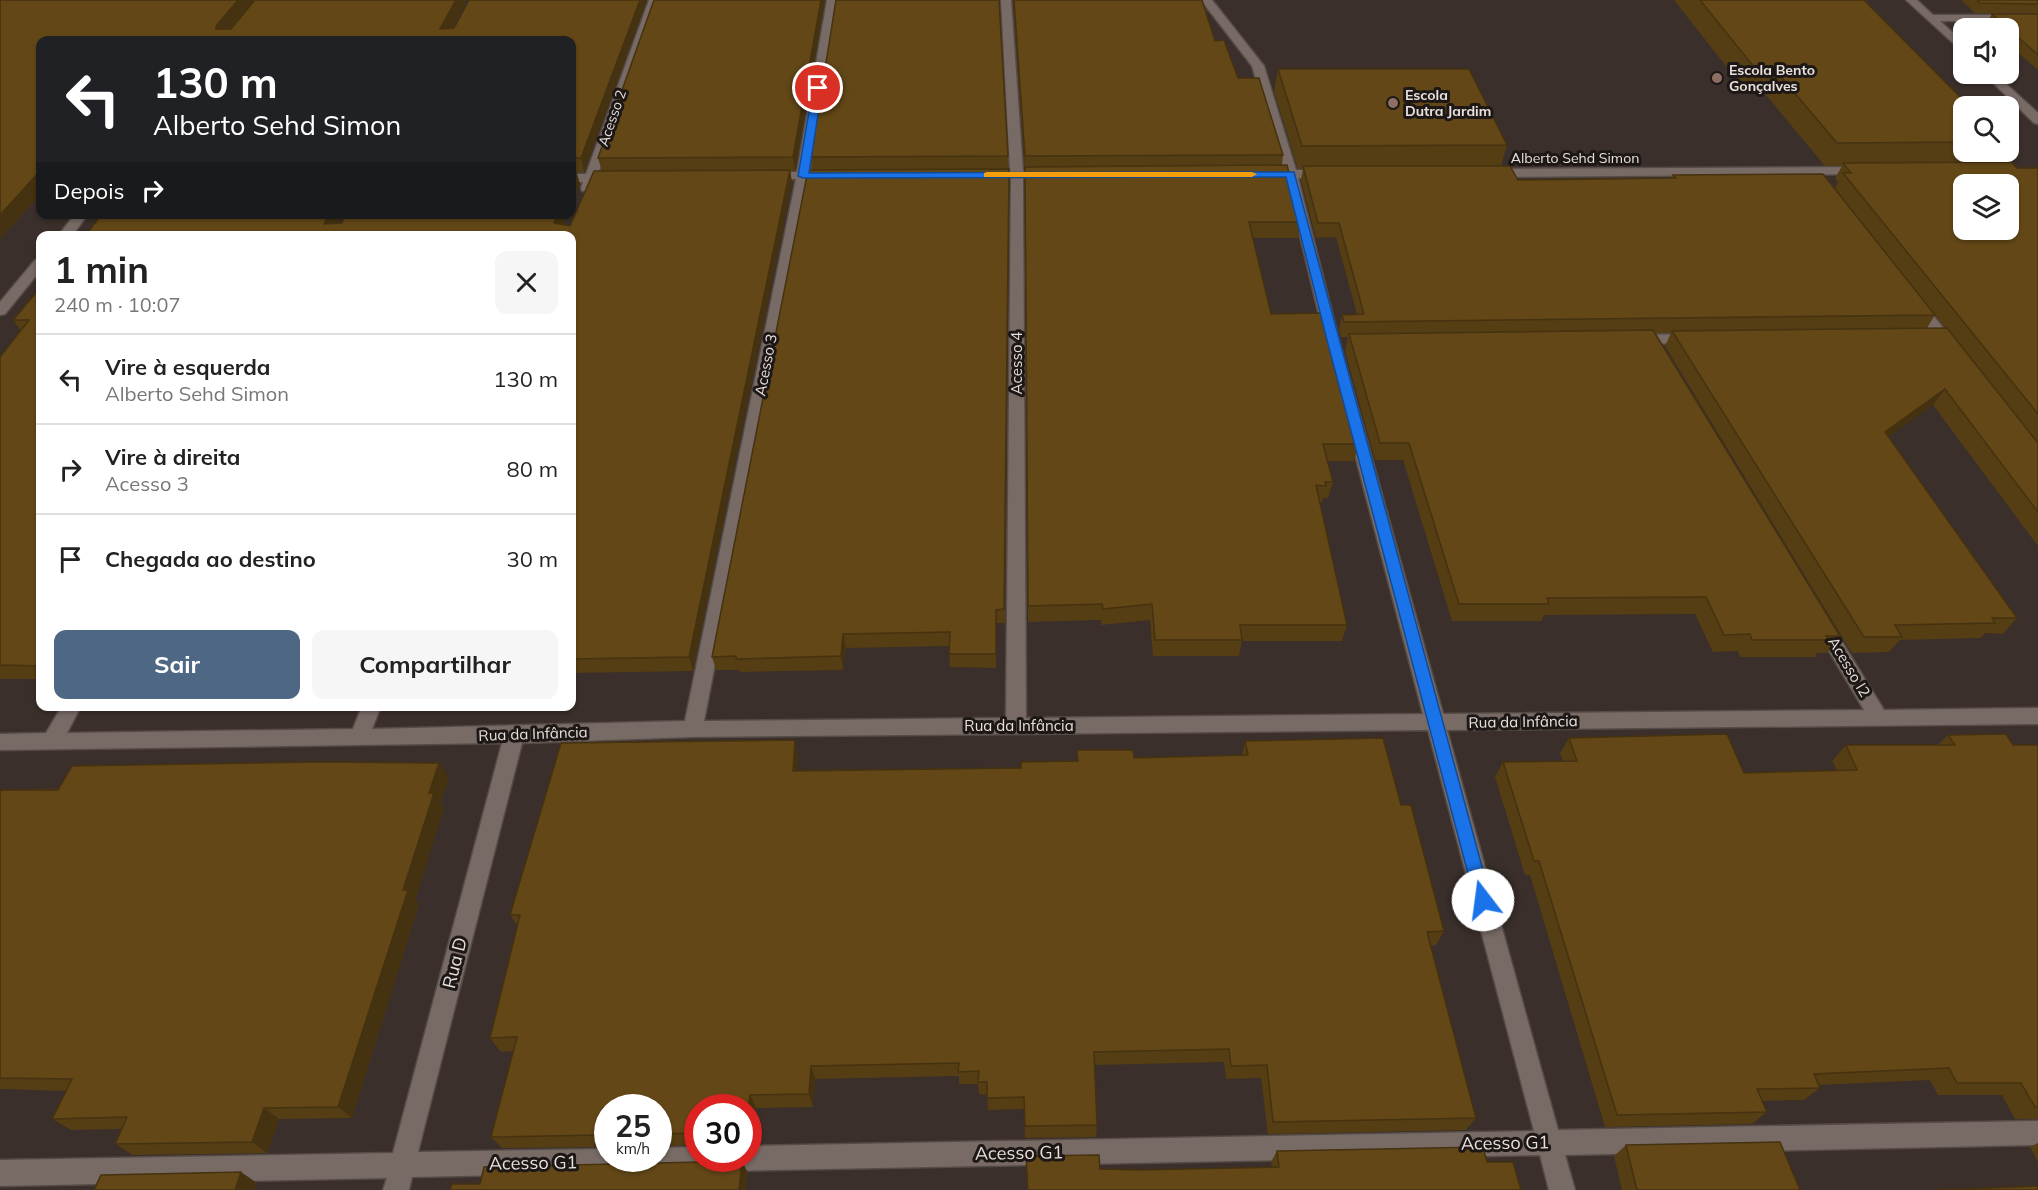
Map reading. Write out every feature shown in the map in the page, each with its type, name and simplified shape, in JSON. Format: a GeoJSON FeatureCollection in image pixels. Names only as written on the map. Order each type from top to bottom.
{"type":"FeatureCollection","features":[{"type":"Feature","properties":{"kind":"street","name":"Acesso 2"},"geometry":{"type":"LineString","coordinates":[[583,197],[654,0]]}},
{"type":"Feature","properties":{"kind":"street","name":"Acesso 3"},"geometry":{"type":"LineString","coordinates":[[693,729],[803,176],[832,0]]}},
{"type":"Feature","properties":{"kind":"street","name":"Acesso 4"},"geometry":{"type":"LineString","coordinates":[[1006,0],[1017,174],[1016,726]]}},
{"type":"Feature","properties":{"kind":"street"},"geometry":{"type":"LineString","coordinates":[[1206,0],[1258,66],[1291,174],[1339,344],[1435,723],[1562,1190]]}},
{"type":"Feature","properties":{"kind":"street"},"geometry":{"type":"LineString","coordinates":[[1911,0],[1953,40]]}},
{"type":"Feature","properties":{"kind":"street"},"geometry":{"type":"LineString","coordinates":[[1929,18],[2038,18]]}},
{"type":"Feature","properties":{"kind":"street"},"geometry":{"type":"LineString","coordinates":[[2000,84],[2038,120]]}},
{"type":"Feature","properties":{"kind":"street","name":"Alberto Sehd Simon"},"geometry":{"type":"LineString","coordinates":[[1481,173],[1872,171]]}},
{"type":"Feature","properties":{"kind":"street"},"geometry":{"type":"LineString","coordinates":[[1813,172],[1828,190]]}},
{"type":"Feature","properties":{"kind":"street"},"geometry":{"type":"LineString","coordinates":[[969,175],[1065,174]]}},
{"type":"Feature","properties":{"kind":"street"},"geometry":{"type":"LineString","coordinates":[[1255,174],[1338,174]]}},
{"type":"Feature","properties":{"kind":"street"},"geometry":{"type":"LineString","coordinates":[[756,176],[839,175]]}},
{"type":"Feature","properties":{"kind":"street"},"geometry":{"type":"LineString","coordinates":[[576,178],[627,178]]}},
{"type":"Feature","properties":{"kind":"street"},"geometry":{"type":"LineString","coordinates":[[68,231],[78,219]]}},
{"type":"Feature","properties":{"kind":"street"},"geometry":{"type":"LineString","coordinates":[[0,311],[36,268]]}},
{"type":"Feature","properties":{"kind":"street"},"geometry":{"type":"LineString","coordinates":[[1907,290],[1957,355]]}},
{"type":"Feature","properties":{"kind":"street"},"geometry":{"type":"LineString","coordinates":[[1919,336],[1943,336]]}},
{"type":"Feature","properties":{"kind":"street"},"geometry":{"type":"LineString","coordinates":[[1616,340],[1709,339]]}},
{"type":"Feature","properties":{"kind":"street"},"geometry":{"type":"LineString","coordinates":[[1651,340],[1663,360]]}},
{"type":"Feature","properties":{"kind":"street","name":"Acesso I2"},"geometry":{"type":"LineString","coordinates":[[1811,605],[1879,718]]}},
{"type":"Feature","properties":{"kind":"street"},"geometry":{"type":"LineString","coordinates":[[52,741],[69,711]]}},
{"type":"Feature","properties":{"kind":"street"},"geometry":{"type":"LineString","coordinates":[[359,737],[370,711]]}},
{"type":"Feature","properties":{"kind":"street","name":"Rua da Infância"},"geometry":{"type":"LineString","coordinates":[[0,742],[514,735],[693,729],[2038,716]]}},
{"type":"Feature","properties":{"kind":"street","name":"Rua D"},"geometry":{"type":"LineString","coordinates":[[396,1190],[514,735]]}},
{"type":"Feature","properties":{"kind":"street","name":"Acesso G1"},"geometry":{"type":"LineString","coordinates":[[0,1173],[2038,1133]]}},
{"type":"Feature","properties":{"kind":"building"},"geometry":{"type":"Polygon","coordinates":[[[0,0],[238,0],[216,26],[216,29],[231,29],[255,0],[456,0],[440,29],[454,28],[469,0],[640,0],[581,158],[576,158],[576,36],[36,36],[36,175],[0,215],[0,0]]]}},
{"type":"Feature","properties":{"kind":"building"},"geometry":{"type":"Polygon","coordinates":[[[654,0],[821,0],[793,157],[598,158],[654,0]]]}},
{"type":"Feature","properties":{"kind":"building"},"geometry":{"type":"Polygon","coordinates":[[[836,0],[999,0],[1008,156],[811,157],[836,0]]]}},
{"type":"Feature","properties":{"kind":"building"},"geometry":{"type":"Polygon","coordinates":[[[1014,0],[1202,0],[1215,41],[1224,40],[1238,78],[1259,78],[1283,155],[1025,156],[1014,0]]]}},
{"type":"Feature","properties":{"kind":"building"},"geometry":{"type":"Polygon","coordinates":[[[1700,0],[1864,0],[1959,96],[1953,96],[1953,142],[1837,143],[1772,66],[1754,67],[1700,0]]]}},
{"type":"Feature","properties":{"kind":"building"},"geometry":{"type":"Polygon","coordinates":[[[1977,0],[2038,0],[2038,4],[1980,3],[1977,0]]]}},
{"type":"Feature","properties":{"kind":"building"},"geometry":{"type":"Polygon","coordinates":[[[1992,14],[2038,14],[2038,55],[2019,38],[2019,18],[1997,18],[1992,14]]]}},
{"type":"Feature","properties":{"kind":"building","name":"Escola Dutra Jardim"},"geometry":{"type":"Polygon","coordinates":[[[1278,69],[1469,69],[1507,145],[1302,146],[1278,69]]]}},
{"type":"Feature","properties":{"kind":"building"},"geometry":{"type":"Polygon","coordinates":[[[2011,162],[2017,168],[2038,168],[2038,414],[1843,173],[1851,173],[1843,163],[2011,162]]]}},
{"type":"Feature","properties":{"kind":"building"},"geometry":{"type":"Polygon","coordinates":[[[1287,165],[1301,222],[1249,222],[1271,314],[1324,313],[1359,444],[1323,444],[1333,482],[1325,482],[1326,486],[1316,485],[1347,625],[1240,625],[1242,640],[1155,640],[1152,604],[1103,609],[1102,604],[1028,606],[1025,167],[1287,165]]]}},
{"type":"Feature","properties":{"kind":"building"},"geometry":{"type":"Polygon","coordinates":[[[1303,166],[1510,166],[1518,180],[1676,178],[1673,175],[1823,174],[1935,315],[1344,322],[1342,315],[1364,314],[1339,223],[1318,223],[1303,166]]]}},
{"type":"Feature","properties":{"kind":"building"},"geometry":{"type":"Polygon","coordinates":[[[1009,169],[1004,609],[996,610],[996,654],[949,654],[950,632],[843,634],[841,656],[736,659],[736,656],[712,657],[808,170],[1009,169]]]}},
{"type":"Feature","properties":{"kind":"building"},"geometry":{"type":"Polygon","coordinates":[[[790,170],[689,657],[576,659],[576,231],[89,231],[98,219],[326,219],[324,224],[342,223],[343,219],[556,219],[554,223],[570,226],[573,219],[576,219],[576,212],[594,171],[790,170]]]}},
{"type":"Feature","properties":{"kind":"building"},"geometry":{"type":"Polygon","coordinates":[[[36,293],[36,666],[0,665],[0,357],[29,320],[13,320],[36,293]]]}},
{"type":"Feature","properties":{"kind":"building"},"geometry":{"type":"Polygon","coordinates":[[[1947,328],[2038,443],[2038,512],[1945,389],[1885,432],[2017,618],[1992,618],[1995,623],[1895,625],[1902,637],[1864,637],[1672,331],[1947,328]]]}},
{"type":"Feature","properties":{"kind":"building"},"geometry":{"type":"Polygon","coordinates":[[[1653,330],[1840,636],[1826,636],[1828,640],[1752,640],[1750,634],[1724,635],[1706,597],[1547,598],[1549,604],[1459,604],[1409,443],[1380,443],[1349,334],[1653,330]]]}},
{"type":"Feature","properties":{"kind":"building"},"geometry":{"type":"Polygon","coordinates":[[[1727,734],[1744,773],[1857,770],[1846,745],[1955,745],[1948,735],[2006,734],[2013,745],[2038,745],[2038,1107],[2035,1107],[2021,1083],[1957,1083],[1949,1068],[1814,1074],[1820,1088],[1757,1089],[1767,1112],[1617,1115],[1539,861],[1534,861],[1503,762],[1577,761],[1569,738],[1727,734]]]}},
{"type":"Feature","properties":{"kind":"building"},"geometry":{"type":"Polygon","coordinates":[[[1383,738],[1401,805],[1411,805],[1444,931],[1427,932],[1476,1118],[1273,1122],[1267,1065],[1231,1066],[1229,1049],[1094,1052],[1097,1125],[1025,1126],[1024,1097],[987,1098],[987,1082],[978,1082],[979,1071],[958,1072],[959,1063],[811,1066],[809,1094],[684,1094],[684,1133],[672,1134],[672,1094],[594,1094],[594,1135],[491,1137],[517,1037],[490,1038],[520,915],[510,915],[561,743],[795,740],[793,771],[1021,768],[1021,762],[1078,761],[1077,750],[1133,750],[1134,758],[1248,755],[1245,741],[1383,738]]]}},
{"type":"Feature","properties":{"kind":"building"},"geometry":{"type":"Polygon","coordinates":[[[319,762],[439,763],[429,793],[434,793],[403,890],[408,890],[338,1107],[264,1108],[252,1142],[115,1144],[127,1117],[52,1119],[72,1079],[0,1078],[0,790],[58,790],[72,766],[319,762]]]}},
{"type":"Feature","properties":{"kind":"building"},"geometry":{"type":"Polygon","coordinates":[[[1780,1142],[1800,1190],[1637,1190],[1626,1145],[1780,1142]]]}},
{"type":"Feature","properties":{"kind":"building"},"geometry":{"type":"Polygon","coordinates":[[[1483,1147],[1487,1162],[1513,1162],[1521,1190],[1028,1190],[1026,1156],[1099,1155],[1100,1169],[1140,1170],[1279,1167],[1277,1151],[1483,1147]]]}},
{"type":"Feature","properties":{"kind":"building"},"geometry":{"type":"Polygon","coordinates":[[[684,1162],[684,1172],[741,1172],[739,1190],[450,1190],[452,1184],[480,1184],[484,1167],[594,1164],[594,1172],[672,1172],[672,1163],[684,1162]]]}},
{"type":"Feature","properties":{"kind":"building"},"geometry":{"type":"Polygon","coordinates":[[[241,1172],[235,1190],[94,1190],[101,1175],[241,1172]]]}},
{"type":"Feature","properties":{"kind":"building"},"geometry":{"type":"Polygon","coordinates":[[[2038,1186],[2038,1190],[1935,1190],[2038,1186]]]}},
{"type":"Feature","properties":{"kind":"slow traffic"},"geometry":{"type":"LineString","coordinates":[[987,175],[1252,174]]}},
{"type":"Feature","properties":{"kind":"place","name":"Escola Bento Gonçalves"},"geometry":{"type":"Point","coordinates":[1717,78]}},
{"type":"Feature","properties":{"kind":"place","name":"Escola Dutra Jardim"},"geometry":{"type":"Point","coordinates":[1393,103]}},
{"type":"Feature","properties":{"kind":"route"},"geometry":{"type":"LineString","coordinates":[[818,88],[803,176],[1291,174],[1333,344],[1483,900]]}}]}
